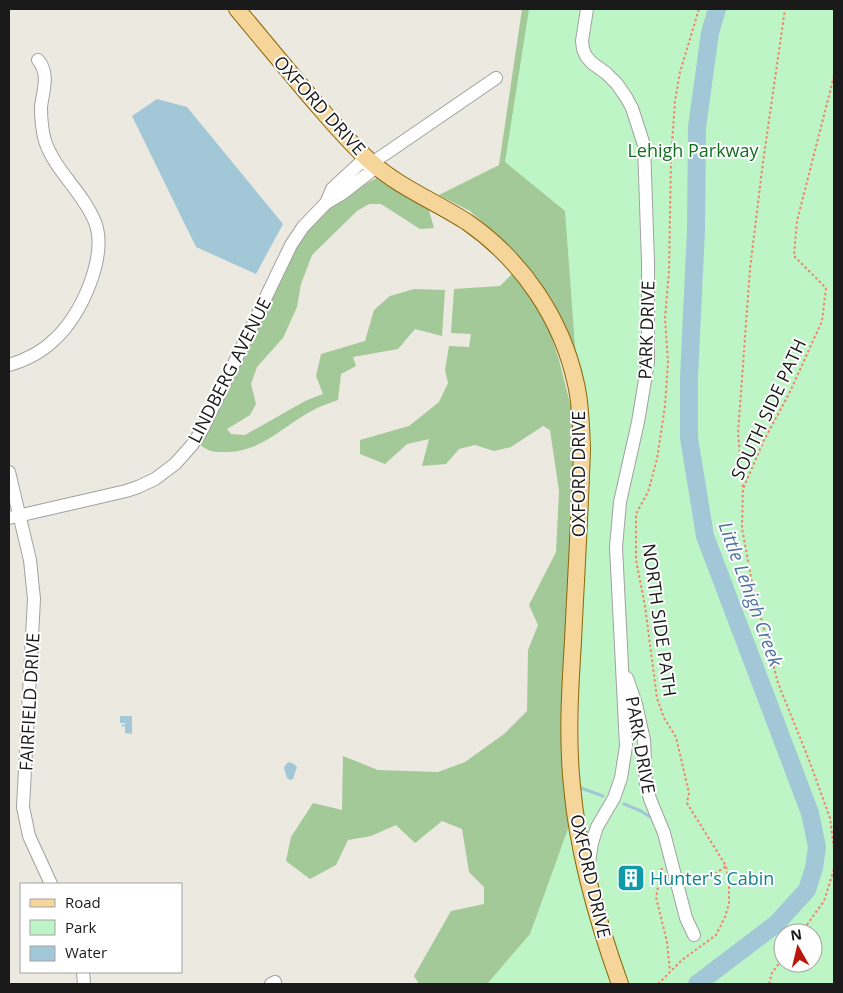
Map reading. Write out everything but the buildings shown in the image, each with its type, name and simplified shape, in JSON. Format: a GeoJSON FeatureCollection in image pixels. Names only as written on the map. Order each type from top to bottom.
{"type":"FeatureCollection","features":[{"type":"Feature","properties":{"kind":"main road","name":"OXFORD DRIVE"},"geometry":{"type":"LineString","coordinates":[[237,9],[344,136],[372,163],[410,189],[468,223],[508,257],[544,302],[562,338],[570,361],[580,410],[582,448],[570,735],[574,803],[588,884],[619,983]]}},
{"type":"Feature","properties":{"kind":"street","name":"PARK DRIVE"},"geometry":{"type":"LineString","coordinates":[[587,9],[582,41],[583,49],[592,63],[612,79],[626,97],[632,108],[644,145],[648,262],[648,362],[638,422],[617,520],[616,547],[626,746],[624,762],[614,798],[597,827],[592,843],[588,865],[588,884]]}},
{"type":"Feature","properties":{"kind":"street"},"geometry":{"type":"LineString","coordinates":[[9,365],[32,356],[66,328],[76,312],[94,272],[99,247],[98,235],[91,215],[45,142],[41,120],[45,71],[38,60]]}},
{"type":"Feature","properties":{"kind":"street","name":"LINDBERG AVENUE"},"geometry":{"type":"LineString","coordinates":[[14,517],[126,491],[155,478],[175,464],[192,446],[202,430],[291,245],[302,226],[326,203],[332,189],[360,163],[372,163],[496,78]]}},
{"type":"Feature","properties":{"kind":"street","name":"FAIRFIELD DRIVE"},"geometry":{"type":"LineString","coordinates":[[9,472],[14,517],[30,560],[34,599],[23,808],[29,836],[51,883]]}},
{"type":"Feature","properties":{"kind":"street","name":"PARK DRIVE"},"geometry":{"type":"LineString","coordinates":[[623,669],[631,686],[644,740],[643,759],[648,792],[670,854],[686,918],[694,935]]}},
{"type":"Feature","properties":{"kind":"path","name":"NORTH SIDE PATH"},"geometry":{"type":"LineString","coordinates":[[658,984],[682,960],[716,935],[729,904],[730,884],[726,866],[687,803],[689,793],[676,737],[664,718],[657,698],[645,606],[636,560],[636,514],[648,492],[657,459],[665,406],[668,362],[665,318],[669,271],[671,158],[675,101],[680,72],[699,9]]}},
{"type":"Feature","properties":{"kind":"path"},"geometry":{"type":"LineString","coordinates":[[743,489],[738,433],[750,269],[785,9]]}},
{"type":"Feature","properties":{"kind":"path","name":"SOUTH SIDE PATH"},"geometry":{"type":"LineString","coordinates":[[834,76],[797,221],[794,256],[826,288],[822,321],[789,394],[764,440],[743,489],[742,528],[752,583],[778,683],[830,818],[834,848]]}},
{"type":"Feature","properties":{"kind":"path"},"geometry":{"type":"LineString","coordinates":[[670,854],[663,863],[656,897],[667,942],[670,971]]}},
{"type":"Feature","properties":{"kind":"path"},"geometry":{"type":"LineString","coordinates":[[706,878],[726,866]]}},
{"type":"Feature","properties":{"kind":"path"},"geometry":{"type":"LineString","coordinates":[[808,923],[824,901],[834,869]]}},
{"type":"Feature","properties":{"kind":"path"},"geometry":{"type":"LineString","coordinates":[[769,984],[773,972]]}},
{"type":"Feature","properties":{"kind":"green space"},"geometry":{"type":"Polygon","coordinates":[[[522,9],[578,9],[611,89],[579,697],[588,471],[576,360],[567,328],[550,296],[526,265],[470,211],[439,195],[499,165],[522,9]]]}},
{"type":"Feature","properties":{"kind":"green space","name":"Lehigh Parkway"},"geometry":{"type":"Polygon","coordinates":[[[529,9],[834,9],[834,984],[628,984],[607,925],[585,841],[579,792],[579,697],[588,471],[576,360],[565,211],[505,162],[529,9]]]}},
{"type":"Feature","properties":{"kind":"green space"},"geometry":{"type":"Polygon","coordinates":[[[377,178],[428,207],[434,228],[420,229],[381,204],[369,204],[357,211],[312,255],[301,284],[297,307],[283,338],[257,367],[251,384],[256,404],[250,415],[227,429],[231,434],[245,435],[305,401],[323,394],[316,376],[321,354],[365,341],[374,310],[390,296],[414,289],[445,290],[442,336],[415,329],[398,349],[353,357],[356,366],[341,374],[338,400],[306,414],[264,442],[253,447],[228,452],[213,451],[203,447],[199,444],[236,373],[299,239],[320,217],[338,202],[377,178]]]}},
{"type":"Feature","properties":{"kind":"green space"},"geometry":{"type":"Polygon","coordinates":[[[513,273],[546,320],[559,360],[575,423],[575,458],[561,709],[562,769],[570,831],[583,893],[611,984],[419,984],[414,976],[451,911],[484,904],[484,887],[469,872],[462,829],[442,821],[415,843],[396,825],[371,836],[348,840],[336,865],[310,879],[286,861],[291,837],[313,803],[342,810],[343,756],[378,770],[438,772],[465,762],[504,734],[527,711],[528,650],[538,625],[529,605],[556,552],[559,491],[550,430],[543,426],[511,447],[494,451],[475,445],[459,449],[446,464],[422,466],[429,439],[407,444],[385,464],[360,454],[360,440],[409,426],[439,402],[448,383],[445,370],[449,346],[469,347],[471,334],[451,333],[454,289],[500,286],[513,273]]]}},
{"type":"Feature","properties":{"kind":"green space"},"geometry":{"type":"Polygon","coordinates":[[[569,826],[586,906],[611,984],[487,984],[530,934],[569,826]]]}},
{"type":"Feature","properties":{"kind":"water"},"geometry":{"type":"Polygon","coordinates":[[[157,99],[187,107],[283,224],[256,274],[196,247],[132,116],[157,99]]]}},
{"type":"Feature","properties":{"kind":"water"},"geometry":{"type":"Polygon","coordinates":[[[120,716],[132,716],[132,734],[125,733],[125,726],[122,727],[122,724],[125,725],[125,723],[120,723],[120,716]]]}},
{"type":"Feature","properties":{"kind":"water"},"geometry":{"type":"Polygon","coordinates":[[[289,762],[297,767],[293,779],[290,780],[287,778],[284,768],[289,762]]]}},
{"type":"Feature","properties":{"kind":"waterway","name":"Little Lehigh Creek"},"geometry":{"type":"LineString","coordinates":[[697,984],[776,924],[807,890],[814,868],[817,847],[810,813],[705,536],[689,438],[689,378],[696,230],[697,127],[710,33],[717,9]]}},
{"type":"Feature","properties":{"kind":"waterway"},"geometry":{"type":"LineString","coordinates":[[581,788],[603,796]]}},
{"type":"Feature","properties":{"kind":"waterway"},"geometry":{"type":"LineString","coordinates":[[624,804],[650,817]]}},
{"type":"Feature","properties":{"kind":"place","name":"Hunter's Cabin"},"geometry":{"type":"Point","coordinates":[631,878]}}]}
